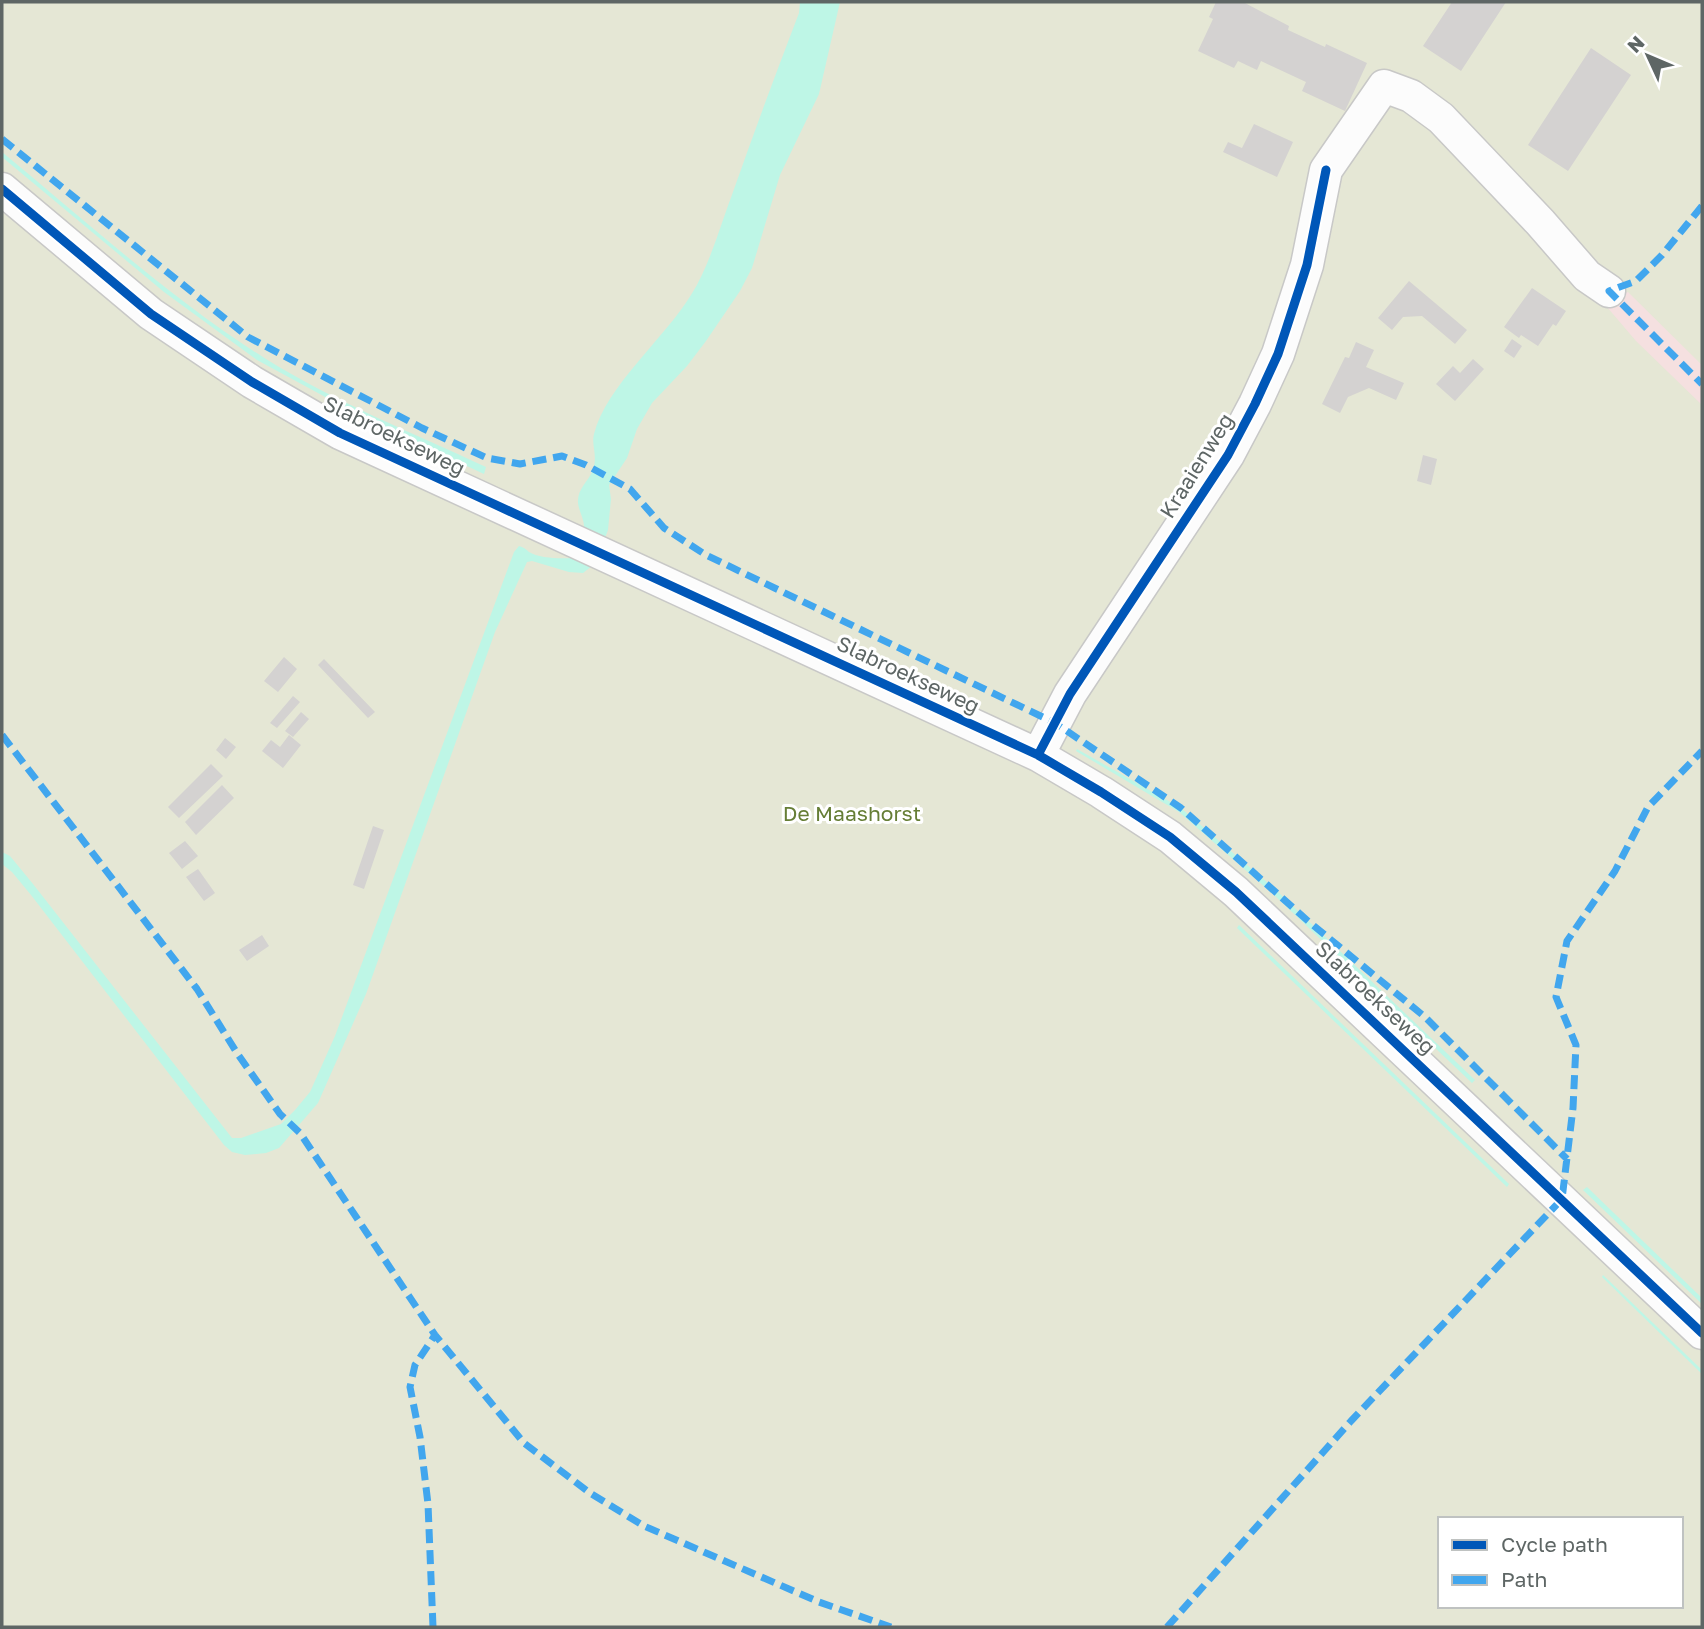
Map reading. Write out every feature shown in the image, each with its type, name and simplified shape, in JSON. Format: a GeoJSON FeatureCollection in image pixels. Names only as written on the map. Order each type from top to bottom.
{"type":"FeatureCollection","features":[{"type":"Feature","properties":{"kind":"street","name":"Kraaienweg"},"geometry":{"type":"LineString","coordinates":[[1038,755],[1070,694],[1228,455],[1255,404],[1278,354],[1307,265],[1326,170],[1384,86],[1411,96],[1441,118],[1541,222],[1587,276],[1609,291]]}},
{"type":"Feature","properties":{"kind":"street","name":"Slabroekseweg"},"geometry":{"type":"LineString","coordinates":[[2,189],[151,314],[252,382],[340,433],[1038,755],[1170,837],[1236,892],[1702,1333]]}},
{"type":"Feature","properties":{"kind":"green space","name":"De Maashorst"},"geometry":{"type":"Polygon","coordinates":[[[2,2],[1702,2],[1702,1627],[2,1627],[2,2]]]}},
{"type":"Feature","properties":{"kind":"sand"},"geometry":{"type":"Polygon","coordinates":[[[1628,292],[1702,365],[1702,405],[1636,341],[1595,293],[1628,292]]]}},
{"type":"Feature","properties":{"kind":"shaded area"},"geometry":{"type":"Polygon","coordinates":[[[800,2],[840,2],[819,94],[780,175],[752,268],[740,291],[687,366],[652,403],[637,429],[627,458],[609,485],[611,499],[608,530],[603,543],[583,533],[578,503],[581,490],[593,470],[594,434],[601,416],[623,380],[680,311],[704,271],[799,13],[800,2]]]}},
{"type":"Feature","properties":{"kind":"shaded area"},"geometry":{"type":"Polygon","coordinates":[[[2,152],[131,260],[231,336],[319,389],[486,467],[484,474],[366,419],[257,360],[164,292],[2,157],[2,152]]]}},
{"type":"Feature","properties":{"kind":"shaded area"},"geometry":{"type":"Polygon","coordinates":[[[519,546],[533,554],[549,558],[570,558],[575,551],[592,566],[583,573],[527,562],[495,632],[366,994],[318,1103],[279,1148],[266,1153],[245,1155],[232,1152],[31,895],[2,864],[2,852],[10,856],[33,884],[232,1138],[241,1138],[281,1124],[310,1092],[335,1036],[514,552],[519,546]]]}},
{"type":"Feature","properties":{"kind":"shaded area"},"geometry":{"type":"Polygon","coordinates":[[[1077,749],[1181,808],[1275,889],[1475,1080],[1472,1083],[1273,894],[1179,812],[1076,751],[1077,749]]]}},
{"type":"Feature","properties":{"kind":"shaded area"},"geometry":{"type":"Polygon","coordinates":[[[1239,925],[1509,1184],[1507,1187],[1237,928],[1239,925]]]}},
{"type":"Feature","properties":{"kind":"shaded area"},"geometry":{"type":"Polygon","coordinates":[[[1587,1187],[1702,1298],[1702,1304],[1583,1190],[1587,1187]]]}},
{"type":"Feature","properties":{"kind":"shaded area"},"geometry":{"type":"Polygon","coordinates":[[[1603,1275],[1702,1370],[1702,1374],[1602,1277],[1603,1275]]]}},
{"type":"Feature","properties":{"kind":"building"},"geometry":{"type":"Polygon","coordinates":[[[1216,2],[1243,2],[1289,26],[1288,30],[1367,63],[1345,111],[1302,91],[1306,82],[1261,61],[1257,70],[1238,61],[1234,68],[1198,51],[1213,19],[1209,17],[1216,2]]]}},
{"type":"Feature","properties":{"kind":"building"},"geometry":{"type":"Polygon","coordinates":[[[1452,2],[1506,2],[1461,71],[1423,46],[1452,2]]]}},
{"type":"Feature","properties":{"kind":"building"},"geometry":{"type":"Polygon","coordinates":[[[1591,48],[1631,75],[1568,171],[1528,145],[1591,48]]]}},
{"type":"Feature","properties":{"kind":"building"},"geometry":{"type":"Polygon","coordinates":[[[1254,124],[1293,142],[1277,177],[1223,152],[1228,142],[1242,148],[1254,124]]]}},
{"type":"Feature","properties":{"kind":"building"},"geometry":{"type":"Polygon","coordinates":[[[1409,281],[1467,330],[1455,344],[1422,316],[1403,317],[1392,330],[1378,318],[1409,281]]]}},
{"type":"Feature","properties":{"kind":"building"},"geometry":{"type":"Polygon","coordinates":[[[1532,288],[1566,311],[1538,346],[1521,335],[1519,338],[1504,327],[1532,288]]]}},
{"type":"Feature","properties":{"kind":"building"},"geometry":{"type":"Polygon","coordinates":[[[1512,339],[1522,346],[1514,358],[1504,351],[1512,339]]]}},
{"type":"Feature","properties":{"kind":"building"},"geometry":{"type":"Polygon","coordinates":[[[1356,342],[1374,350],[1366,367],[1404,383],[1396,400],[1369,388],[1348,397],[1340,413],[1322,404],[1345,357],[1349,358],[1356,342]]]}},
{"type":"Feature","properties":{"kind":"building"},"geometry":{"type":"Polygon","coordinates":[[[1473,359],[1484,369],[1455,401],[1436,384],[1453,366],[1460,373],[1473,359]]]}},
{"type":"Feature","properties":{"kind":"building"},"geometry":{"type":"Polygon","coordinates":[[[1423,455],[1437,459],[1431,485],[1417,481],[1423,455]]]}},
{"type":"Feature","properties":{"kind":"building"},"geometry":{"type":"Polygon","coordinates":[[[284,657],[297,669],[278,692],[264,681],[284,657]]]}},
{"type":"Feature","properties":{"kind":"building"},"geometry":{"type":"Polygon","coordinates":[[[324,659],[375,712],[368,718],[318,665],[324,659]]]}},
{"type":"Feature","properties":{"kind":"building"},"geometry":{"type":"Polygon","coordinates":[[[293,696],[300,702],[277,728],[270,723],[293,696]]]}},
{"type":"Feature","properties":{"kind":"building"},"geometry":{"type":"Polygon","coordinates":[[[301,712],[309,719],[293,737],[285,731],[301,712]]]}},
{"type":"Feature","properties":{"kind":"building"},"geometry":{"type":"Polygon","coordinates":[[[289,735],[301,745],[283,768],[262,751],[271,740],[280,747],[289,735]]]}},
{"type":"Feature","properties":{"kind":"building"},"geometry":{"type":"Polygon","coordinates":[[[225,738],[236,747],[226,759],[216,750],[225,738]]]}},
{"type":"Feature","properties":{"kind":"building"},"geometry":{"type":"Polygon","coordinates":[[[211,764],[223,776],[179,818],[168,807],[211,764]]]}},
{"type":"Feature","properties":{"kind":"building"},"geometry":{"type":"Polygon","coordinates":[[[222,785],[234,798],[196,835],[185,822],[222,785]]]}},
{"type":"Feature","properties":{"kind":"building"},"geometry":{"type":"Polygon","coordinates":[[[373,826],[384,830],[364,889],[353,885],[373,826]]]}},
{"type":"Feature","properties":{"kind":"building"},"geometry":{"type":"Polygon","coordinates":[[[185,841],[198,856],[182,869],[169,853],[185,841]]]}},
{"type":"Feature","properties":{"kind":"building"},"geometry":{"type":"Polygon","coordinates":[[[198,869],[215,893],[204,901],[186,877],[198,869]]]}},
{"type":"Feature","properties":{"kind":"building"},"geometry":{"type":"Polygon","coordinates":[[[262,935],[269,946],[247,961],[239,950],[262,935]]]}},
{"type":"Feature","properties":{"kind":"marked path"},"geometry":{"type":"LineString","coordinates":[[2,139],[248,337],[422,428],[487,458],[520,464],[562,456],[586,465],[630,489],[664,528],[706,555],[1055,723],[1181,808],[1308,921],[1425,1017],[1567,1159]]}},
{"type":"Feature","properties":{"kind":"marked path"},"geometry":{"type":"LineString","coordinates":[[1702,206],[1662,255],[1636,281],[1609,291],[1702,384]]}},
{"type":"Feature","properties":{"kind":"marked path"},"geometry":{"type":"LineString","coordinates":[[2,735],[197,989],[237,1053],[280,1114],[300,1133],[435,1335],[524,1443],[590,1493],[644,1526],[819,1602],[891,1627]]}},
{"type":"Feature","properties":{"kind":"marked path"},"geometry":{"type":"LineString","coordinates":[[1167,1627],[1351,1421],[1562,1199],[1573,1108],[1576,1045],[1556,997],[1567,941],[1615,871],[1648,807],[1702,751]]}},
{"type":"Feature","properties":{"kind":"marked path"},"geometry":{"type":"LineString","coordinates":[[433,1627],[428,1504],[420,1437],[410,1387],[415,1365],[435,1335]]}},
{"type":"Feature","properties":{"kind":"cycle path"},"geometry":{"type":"LineString","coordinates":[[1038,755],[1070,694],[1228,455],[1255,404],[1278,354],[1307,265],[1326,170]]}},
{"type":"Feature","properties":{"kind":"cycle path"},"geometry":{"type":"LineString","coordinates":[[2,189],[151,314],[252,382],[340,433],[1038,755],[1170,837],[1236,892],[1702,1333]]}}]}
